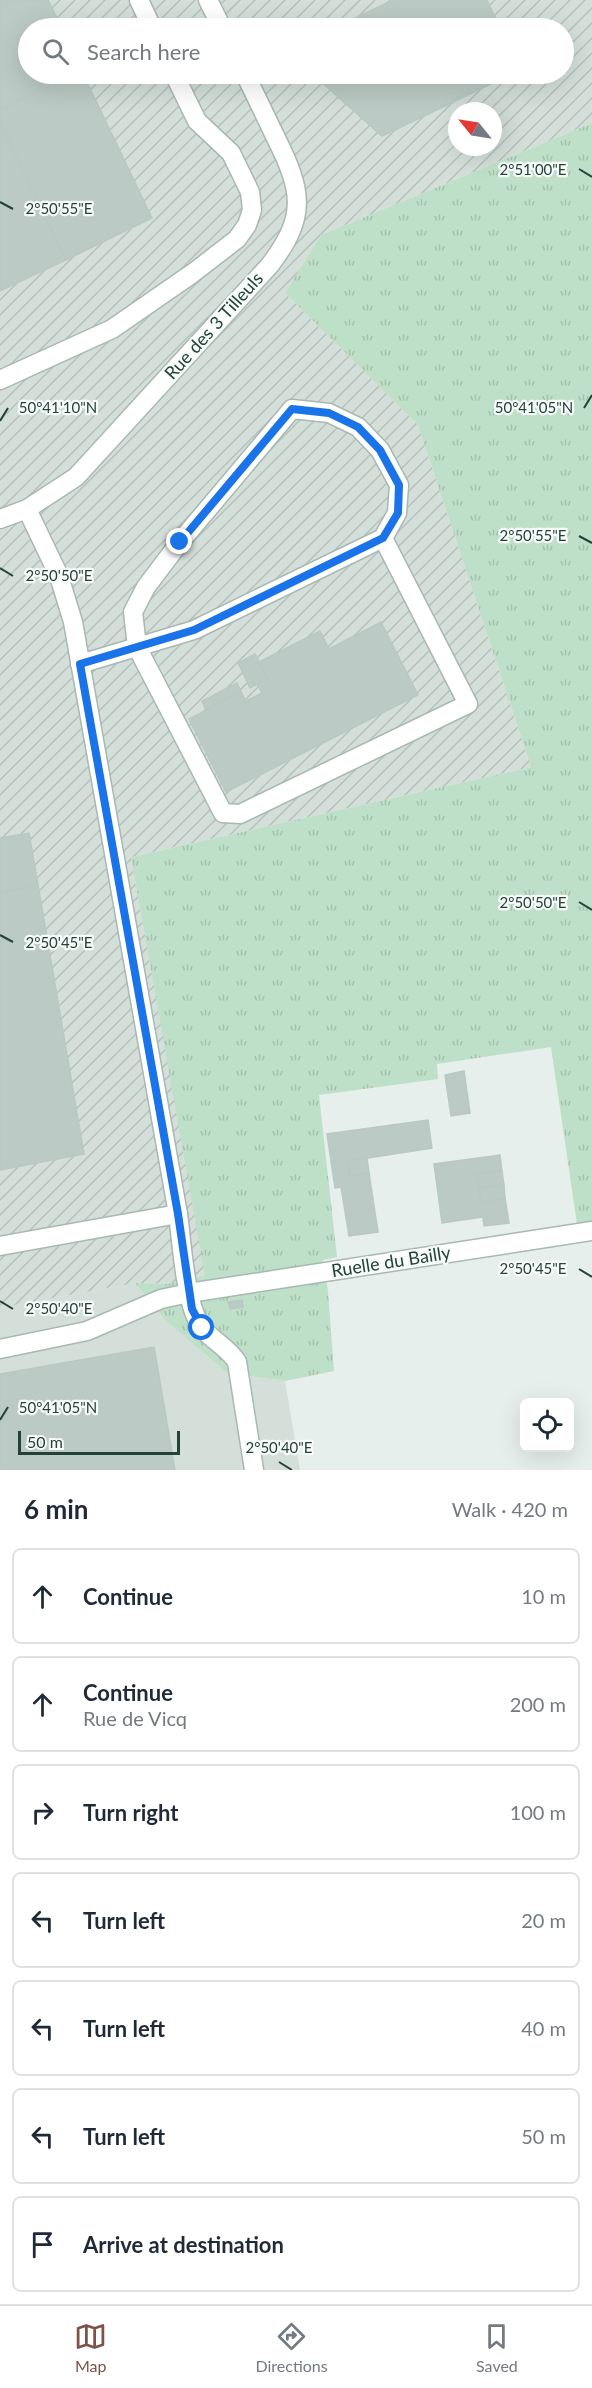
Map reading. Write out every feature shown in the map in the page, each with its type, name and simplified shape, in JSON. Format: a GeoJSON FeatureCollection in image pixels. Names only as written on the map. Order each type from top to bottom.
{"type":"FeatureCollection","features":[{"type":"Feature","properties":{"kind":"street"},"geometry":{"type":"LineString","coordinates":[[139,0],[147,18]]}},
{"type":"Feature","properties":{"kind":"street"},"geometry":{"type":"LineString","coordinates":[[208,0],[217,18]]}},
{"type":"Feature","properties":{"kind":"street"},"geometry":{"type":"LineString","coordinates":[[0,380],[112,329],[237,240],[247,225],[252,210],[250,192],[231,153],[197,120],[179,84]]}},
{"type":"Feature","properties":{"kind":"street","name":"Rue des 3 Tilleuls"},"geometry":{"type":"LineString","coordinates":[[0,519],[27,509],[59,490],[91,463],[270,265],[286,242],[298,205],[295,179],[249,84]]}},
{"type":"Feature","properties":{"kind":"street"},"geometry":{"type":"LineString","coordinates":[[80,664],[137,647],[194,630],[383,538],[398,513],[399,485],[380,450],[358,427],[329,413],[292,409],[180,542],[146,587],[133,612],[137,647],[223,813],[240,814],[468,704],[383,538]]}},
{"type":"Feature","properties":{"kind":"street"},"geometry":{"type":"LineString","coordinates":[[27,509],[64,589],[80,664],[178,1214],[192,1309],[202,1328],[237,1362],[254,1470]]}},
{"type":"Feature","properties":{"kind":"street"},"geometry":{"type":"LineString","coordinates":[[0,1246],[178,1214]]}},
{"type":"Feature","properties":{"kind":"street","name":"Ruelle du Bailly"},"geometry":{"type":"LineString","coordinates":[[0,1349],[87,1331],[161,1299],[189,1293],[592,1231]]}},
{"type":"Feature","properties":{"kind":"shaded area"},"geometry":{"type":"Polygon","coordinates":[[[0,0],[592,0],[592,123],[321,235],[285,293],[418,425],[531,767],[131,857],[206,1277],[167,1284],[135,1283],[0,1308],[0,0]]]}},
{"type":"Feature","properties":{"kind":"shaded area"},"geometry":{"type":"Polygon","coordinates":[[[135,1283],[166,1321],[227,1373],[285,1381],[300,1470],[0,1470],[0,1308],[135,1283]]]}},
{"type":"Feature","properties":{"kind":"green space"},"geometry":{"type":"Polygon","coordinates":[[[592,123],[592,1221],[577,1224],[551,1047],[437,1064],[438,1079],[319,1095],[337,1257],[323,1260],[328,1291],[334,1371],[285,1381],[227,1373],[166,1321],[135,1283],[167,1284],[205,1276],[131,857],[531,767],[418,425],[285,293],[321,235],[592,123]]]}},
{"type":"Feature","properties":{"kind":"building"},"geometry":{"type":"Polygon","coordinates":[[[0,0],[48,0],[57,18],[18,18],[18,84],[55,84],[0,110],[0,0]]]}},
{"type":"Feature","properties":{"kind":"building"},"geometry":{"type":"Polygon","coordinates":[[[393,0],[487,0],[495,18],[355,18],[393,0]]]}},
{"type":"Feature","properties":{"kind":"building"},"geometry":{"type":"Polygon","coordinates":[[[55,84],[88,84],[152,218],[66,260],[0,123],[0,110],[55,84]]]}},
{"type":"Feature","properties":{"kind":"building"},"geometry":{"type":"Polygon","coordinates":[[[324,84],[491,84],[453,102],[448,102],[448,105],[382,136],[324,84]]]}},
{"type":"Feature","properties":{"kind":"building"},"geometry":{"type":"Polygon","coordinates":[[[0,123],[66,260],[0,291],[0,123]]]}},
{"type":"Feature","properties":{"kind":"building"},"geometry":{"type":"Polygon","coordinates":[[[381,622],[418,695],[226,792],[189,719],[241,692],[246,701],[262,693],[257,684],[268,679],[259,662],[320,631],[329,649],[381,622]]]}},
{"type":"Feature","properties":{"kind":"building"},"geometry":{"type":"Polygon","coordinates":[[[255,654],[268,679],[250,688],[238,663],[255,654]]]}},
{"type":"Feature","properties":{"kind":"building"},"geometry":{"type":"Polygon","coordinates":[[[237,683],[241,692],[206,710],[202,701],[237,683]]]}},
{"type":"Feature","properties":{"kind":"building"},"geometry":{"type":"Polygon","coordinates":[[[29,833],[38,885],[0,893],[0,838],[29,833]]]}},
{"type":"Feature","properties":{"kind":"building"},"geometry":{"type":"Polygon","coordinates":[[[38,885],[84,1154],[0,1170],[0,893],[38,885]]]}},
{"type":"Feature","properties":{"kind":"building"},"geometry":{"type":"Polygon","coordinates":[[[464,1071],[470,1113],[451,1116],[445,1075],[464,1071]]]}},
{"type":"Feature","properties":{"kind":"building"},"geometry":{"type":"Polygon","coordinates":[[[428,1120],[432,1148],[348,1161],[350,1176],[369,1173],[378,1232],[349,1236],[341,1187],[335,1188],[327,1134],[428,1120]]]}},
{"type":"Feature","properties":{"kind":"building"},"geometry":{"type":"Polygon","coordinates":[[[500,1155],[502,1171],[477,1174],[481,1202],[505,1198],[509,1223],[484,1226],[483,1217],[442,1223],[434,1164],[500,1155]]]}},
{"type":"Feature","properties":{"kind":"building"},"geometry":{"type":"Polygon","coordinates":[[[367,1158],[369,1173],[350,1176],[348,1161],[367,1158]]]}},
{"type":"Feature","properties":{"kind":"building"},"geometry":{"type":"Polygon","coordinates":[[[502,1171],[504,1185],[479,1188],[477,1174],[502,1171]]]}},
{"type":"Feature","properties":{"kind":"building"},"geometry":{"type":"Polygon","coordinates":[[[504,1185],[505,1198],[481,1202],[479,1188],[504,1185]]]}},
{"type":"Feature","properties":{"kind":"building"},"geometry":{"type":"Polygon","coordinates":[[[242,1300],[243,1307],[230,1309],[228,1302],[242,1300]]]}},
{"type":"Feature","properties":{"kind":"building"},"geometry":{"type":"Polygon","coordinates":[[[154,1347],[175,1470],[0,1470],[0,1374],[154,1347]]]}},
{"type":"Feature","properties":{"kind":"route"},"geometry":{"type":"LineString","coordinates":[[180,542],[292,409],[329,413],[358,427],[380,450],[399,485],[398,513],[383,538],[194,630],[80,664],[178,1214],[192,1309],[202,1328]]}}]}
